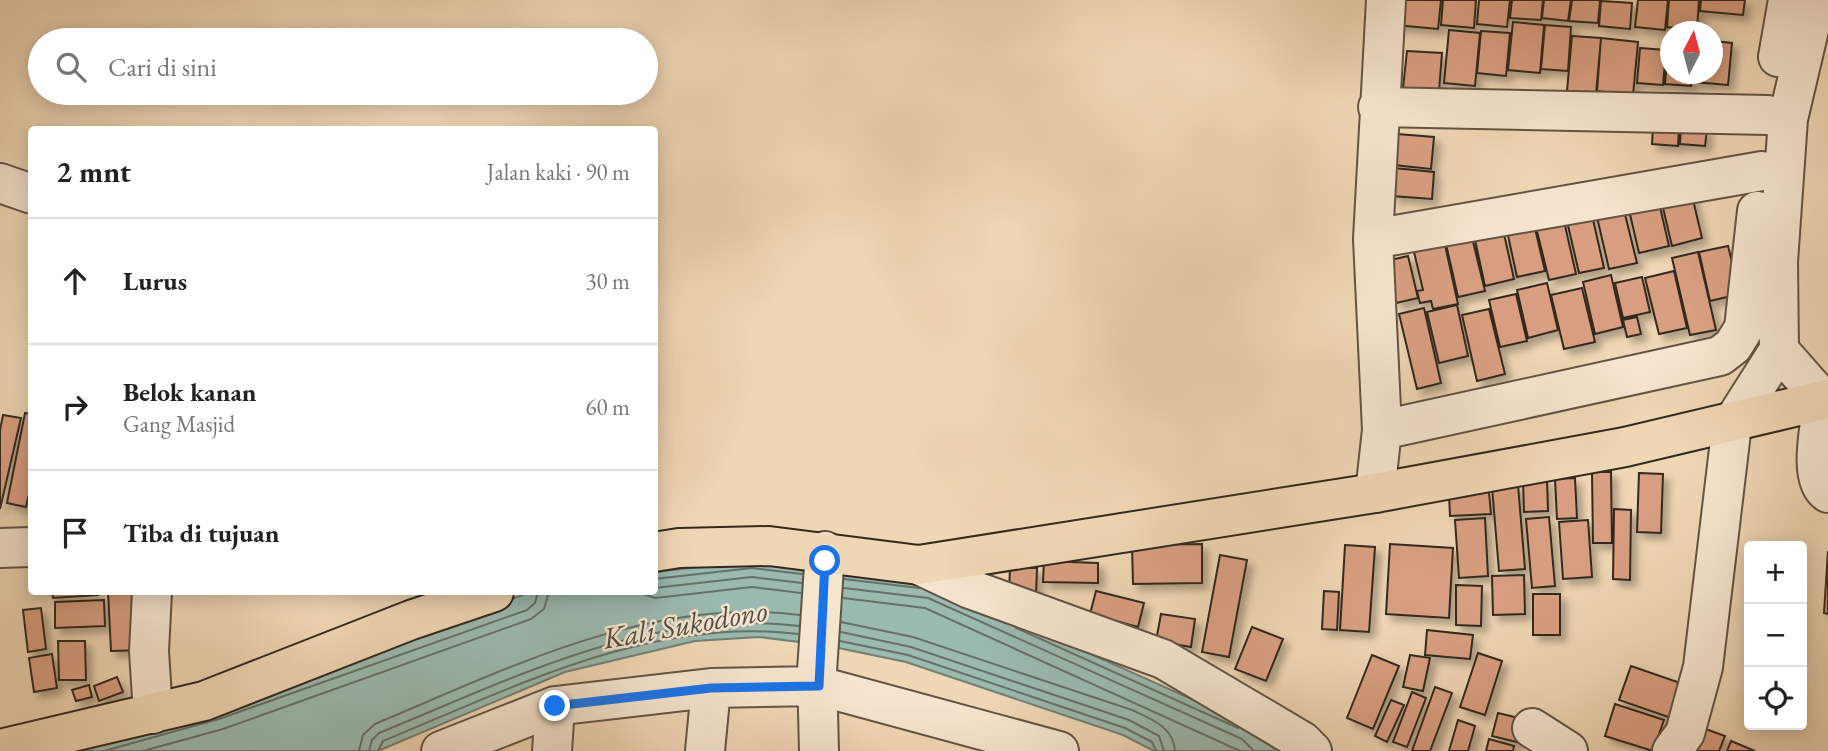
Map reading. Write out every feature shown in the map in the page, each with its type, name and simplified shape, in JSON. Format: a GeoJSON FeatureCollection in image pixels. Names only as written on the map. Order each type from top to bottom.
{"type":"FeatureCollection","features":[{"type":"Feature","properties":{"kind":"main road"},"geometry":{"type":"LineString","coordinates":[[658,551],[679,548],[769,546],[825,556],[919,565],[1375,493],[1732,424],[1826,399]]}},
{"type":"Feature","properties":{"kind":"main road"},"geometry":{"type":"LineString","coordinates":[[0,749],[204,701],[411,620],[485,595]]}},
{"type":"Feature","properties":{"kind":"street"},"geometry":{"type":"LineString","coordinates":[[1375,493],[1382,430],[1373,239],[1378,107],[1386,0]]}},
{"type":"Feature","properties":{"kind":"street"},"geometry":{"type":"LineString","coordinates":[[1812,4],[1768,115],[1762,171],[1767,335],[1826,399],[1816,472],[1821,488],[1828,493]]}},
{"type":"Feature","properties":{"kind":"street"},"geometry":{"type":"LineString","coordinates":[[1672,751],[1685,733],[1703,667],[1732,424],[1767,335],[1778,262],[1788,119],[1812,4]]}},
{"type":"Feature","properties":{"kind":"street"},"geometry":{"type":"LineString","coordinates":[[1378,107],[1768,115]]}},
{"type":"Feature","properties":{"kind":"street"},"geometry":{"type":"LineString","coordinates":[[1373,239],[1762,171]]}},
{"type":"Feature","properties":{"kind":"street"},"geometry":{"type":"LineString","coordinates":[[0,183],[28,193]]}},
{"type":"Feature","properties":{"kind":"street"},"geometry":{"type":"LineString","coordinates":[[1382,430],[1704,362],[1720,356],[1733,346],[1767,335]]}},
{"type":"Feature","properties":{"kind":"street"},"geometry":{"type":"LineString","coordinates":[[0,548],[28,547]]}},
{"type":"Feature","properties":{"kind":"street"},"geometry":{"type":"LineString","coordinates":[[819,751],[819,672],[825,556]]}},
{"type":"Feature","properties":{"kind":"street"},"geometry":{"type":"LineString","coordinates":[[919,565],[970,589],[1163,659],[1302,741],[1312,751]]}},
{"type":"Feature","properties":{"kind":"street"},"geometry":{"type":"LineString","coordinates":[[152,595],[149,651],[153,714]]}},
{"type":"Feature","properties":{"kind":"street"},"geometry":{"type":"LineString","coordinates":[[441,751],[555,706],[819,672],[1059,751]]}},
{"type":"Feature","properties":{"kind":"street"},"geometry":{"type":"LineString","coordinates":[[705,751],[711,688]]}},
{"type":"Feature","properties":{"kind":"street"},"geometry":{"type":"LineString","coordinates":[[552,751],[555,706]]}},
{"type":"Feature","properties":{"kind":"street"},"geometry":{"type":"LineString","coordinates":[[1532,728],[1568,751]]}},
{"type":"Feature","properties":{"kind":"water","name":"Kali Sukodono"},"geometry":{"type":"Polygon","coordinates":[[[752,561],[932,583],[1252,726],[1276,751],[1154,751],[1123,735],[906,662],[824,645],[759,637],[695,641],[565,672],[378,751],[45,751],[214,704],[523,595],[658,595],[658,572],[752,561]]]}},
{"type":"Feature","properties":{"kind":"building"},"geometry":{"type":"Polygon","coordinates":[[[1397,0],[1441,0],[1438,29],[1395,25],[1397,0]]]}},
{"type":"Feature","properties":{"kind":"building"},"geometry":{"type":"Polygon","coordinates":[[[1443,0],[1476,0],[1474,28],[1441,25],[1443,0]]]}},
{"type":"Feature","properties":{"kind":"building"},"geometry":{"type":"Polygon","coordinates":[[[1479,0],[1510,0],[1507,27],[1477,24],[1479,0]]]}},
{"type":"Feature","properties":{"kind":"building"},"geometry":{"type":"Polygon","coordinates":[[[1512,0],[1543,0],[1541,20],[1510,18],[1512,0]]]}},
{"type":"Feature","properties":{"kind":"building"},"geometry":{"type":"Polygon","coordinates":[[[1544,0],[1571,0],[1568,21],[1542,18],[1544,0]]]}},
{"type":"Feature","properties":{"kind":"building"},"geometry":{"type":"Polygon","coordinates":[[[1572,0],[1600,0],[1598,23],[1569,21],[1572,0]]]}},
{"type":"Feature","properties":{"kind":"building"},"geometry":{"type":"Polygon","coordinates":[[[1638,0],[1668,0],[1666,21],[1660,21],[1660,30],[1635,27],[1638,0]]]}},
{"type":"Feature","properties":{"kind":"building"},"geometry":{"type":"Polygon","coordinates":[[[1669,0],[1699,0],[1698,21],[1667,21],[1669,0]]]}},
{"type":"Feature","properties":{"kind":"building"},"geometry":{"type":"Polygon","coordinates":[[[1701,0],[1745,0],[1743,15],[1700,11],[1701,0]]]}},
{"type":"Feature","properties":{"kind":"building"},"geometry":{"type":"Polygon","coordinates":[[[1601,1],[1632,3],[1630,29],[1599,26],[1601,1]]]}},
{"type":"Feature","properties":{"kind":"building"},"geometry":{"type":"Polygon","coordinates":[[[1513,22],[1544,25],[1540,73],[1508,70],[1513,22]]]}},
{"type":"Feature","properties":{"kind":"building"},"geometry":{"type":"Polygon","coordinates":[[[1545,25],[1571,27],[1568,71],[1541,69],[1545,25]]]}},
{"type":"Feature","properties":{"kind":"building"},"geometry":{"type":"Polygon","coordinates":[[[1449,30],[1480,33],[1475,86],[1444,83],[1449,30]]]}},
{"type":"Feature","properties":{"kind":"building"},"geometry":{"type":"Polygon","coordinates":[[[1481,31],[1510,33],[1506,76],[1477,73],[1481,31]]]}},
{"type":"Feature","properties":{"kind":"building"},"geometry":{"type":"Polygon","coordinates":[[[1572,36],[1601,38],[1596,94],[1567,91],[1572,36]]]}},
{"type":"Feature","properties":{"kind":"building"},"geometry":{"type":"Polygon","coordinates":[[[1601,38],[1638,42],[1633,95],[1597,91],[1601,38]]]}},
{"type":"Feature","properties":{"kind":"building"},"geometry":{"type":"Polygon","coordinates":[[[1723,42],[1732,43],[1728,85],[1717,84],[1723,84],[1723,42]]]}},
{"type":"Feature","properties":{"kind":"building"},"geometry":{"type":"Polygon","coordinates":[[[1640,48],[1660,50],[1660,84],[1663,85],[1637,83],[1640,48]]]}},
{"type":"Feature","properties":{"kind":"building"},"geometry":{"type":"Polygon","coordinates":[[[1407,51],[1442,53],[1439,91],[1403,88],[1407,51]]]}},
{"type":"Feature","properties":{"kind":"building"},"geometry":{"type":"Polygon","coordinates":[[[1653,125],[1679,128],[1678,146],[1652,144],[1653,125]]]}},
{"type":"Feature","properties":{"kind":"building"},"geometry":{"type":"Polygon","coordinates":[[[1681,126],[1707,129],[1705,146],[1680,144],[1681,126]]]}},
{"type":"Feature","properties":{"kind":"building"},"geometry":{"type":"Polygon","coordinates":[[[1397,134],[1434,137],[1431,169],[1394,165],[1397,134]]]}},
{"type":"Feature","properties":{"kind":"building"},"geometry":{"type":"Polygon","coordinates":[[[1394,168],[1434,172],[1432,199],[1392,196],[1394,168]]]}},
{"type":"Feature","properties":{"kind":"building"},"geometry":{"type":"Polygon","coordinates":[[[1690,187],[1702,238],[1672,246],[1660,195],[1690,187]]]}},
{"type":"Feature","properties":{"kind":"building"},"geometry":{"type":"Polygon","coordinates":[[[1656,190],[1669,246],[1639,253],[1626,197],[1656,190]]]}},
{"type":"Feature","properties":{"kind":"building"},"geometry":{"type":"Polygon","coordinates":[[[1621,198],[1637,263],[1609,269],[1594,204],[1621,198]]]}},
{"type":"Feature","properties":{"kind":"building"},"geometry":{"type":"Polygon","coordinates":[[[1589,202],[1604,268],[1579,273],[1564,208],[1589,202]]]}},
{"type":"Feature","properties":{"kind":"building"},"geometry":{"type":"Polygon","coordinates":[[[1561,208],[1576,274],[1549,280],[1533,215],[1561,208]]]}},
{"type":"Feature","properties":{"kind":"building"},"geometry":{"type":"Polygon","coordinates":[[[1534,224],[1545,271],[1517,277],[1507,231],[1534,224]]]}},
{"type":"Feature","properties":{"kind":"building"},"geometry":{"type":"Polygon","coordinates":[[[1469,225],[1485,291],[1458,297],[1443,231],[1469,225]]]}},
{"type":"Feature","properties":{"kind":"building"},"geometry":{"type":"Polygon","coordinates":[[[1504,234],[1514,279],[1485,286],[1475,240],[1504,234]]]}},
{"type":"Feature","properties":{"kind":"building"},"geometry":{"type":"Polygon","coordinates":[[[1445,245],[1458,304],[1433,309],[1431,301],[1420,303],[1417,291],[1423,290],[1414,252],[1445,245]]]}},
{"type":"Feature","properties":{"kind":"building"},"geometry":{"type":"Polygon","coordinates":[[[1728,246],[1740,294],[1710,301],[1699,252],[1728,246]]]}},
{"type":"Feature","properties":{"kind":"building"},"geometry":{"type":"Polygon","coordinates":[[[1698,252],[1716,330],[1690,335],[1672,258],[1698,252]]]}},
{"type":"Feature","properties":{"kind":"building"},"geometry":{"type":"Polygon","coordinates":[[[1408,256],[1418,298],[1396,303],[1386,261],[1408,256]]]}},
{"type":"Feature","properties":{"kind":"building"},"geometry":{"type":"Polygon","coordinates":[[[1674,271],[1687,328],[1659,334],[1645,278],[1674,271]]]}},
{"type":"Feature","properties":{"kind":"building"},"geometry":{"type":"Polygon","coordinates":[[[1611,275],[1623,327],[1595,334],[1583,282],[1611,275]]]}},
{"type":"Feature","properties":{"kind":"building"},"geometry":{"type":"Polygon","coordinates":[[[1642,277],[1650,312],[1623,318],[1615,283],[1642,277]]]}},
{"type":"Feature","properties":{"kind":"building"},"geometry":{"type":"Polygon","coordinates":[[[1547,283],[1558,330],[1528,338],[1517,290],[1547,283]]]}},
{"type":"Feature","properties":{"kind":"building"},"geometry":{"type":"Polygon","coordinates":[[[1582,288],[1595,342],[1564,349],[1551,295],[1582,288]]]}},
{"type":"Feature","properties":{"kind":"building"},"geometry":{"type":"Polygon","coordinates":[[[1516,294],[1527,341],[1500,347],[1489,300],[1516,294]]]}},
{"type":"Feature","properties":{"kind":"building"},"geometry":{"type":"Polygon","coordinates":[[[1457,305],[1468,356],[1439,363],[1427,312],[1457,305]]]}},
{"type":"Feature","properties":{"kind":"building"},"geometry":{"type":"Polygon","coordinates":[[[1424,308],[1441,383],[1417,389],[1399,314],[1424,308]]]}},
{"type":"Feature","properties":{"kind":"building"},"geometry":{"type":"Polygon","coordinates":[[[1489,309],[1505,374],[1477,381],[1462,315],[1489,309]]]}},
{"type":"Feature","properties":{"kind":"building"},"geometry":{"type":"Polygon","coordinates":[[[1637,317],[1641,334],[1627,337],[1623,320],[1637,317]]]}},
{"type":"Feature","properties":{"kind":"building"},"geometry":{"type":"Polygon","coordinates":[[[25,413],[28,413],[26,507],[7,503],[25,413]]]}},
{"type":"Feature","properties":{"kind":"building"},"geometry":{"type":"Polygon","coordinates":[[[3,415],[21,418],[0,509],[0,430],[3,415]]]}},
{"type":"Feature","properties":{"kind":"building"},"geometry":{"type":"Polygon","coordinates":[[[1592,472],[1611,472],[1612,543],[1593,543],[1592,472]]]}},
{"type":"Feature","properties":{"kind":"building"},"geometry":{"type":"Polygon","coordinates":[[[1639,473],[1663,474],[1661,533],[1637,532],[1639,473]]]}},
{"type":"Feature","properties":{"kind":"building"},"geometry":{"type":"Polygon","coordinates":[[[1575,478],[1577,518],[1557,519],[1555,479],[1575,478]]]}},
{"type":"Feature","properties":{"kind":"building"},"geometry":{"type":"Polygon","coordinates":[[[1523,479],[1547,479],[1548,511],[1524,512],[1523,479]]]}},
{"type":"Feature","properties":{"kind":"building"},"geometry":{"type":"Polygon","coordinates":[[[1518,485],[1525,569],[1499,571],[1492,487],[1518,485]]]}},
{"type":"Feature","properties":{"kind":"building"},"geometry":{"type":"Polygon","coordinates":[[[1489,492],[1491,514],[1450,516],[1449,494],[1489,492]]]}},
{"type":"Feature","properties":{"kind":"building"},"geometry":{"type":"Polygon","coordinates":[[[1614,509],[1631,510],[1630,580],[1613,579],[1614,509]]]}},
{"type":"Feature","properties":{"kind":"building"},"geometry":{"type":"Polygon","coordinates":[[[1549,517],[1555,586],[1532,588],[1526,519],[1549,517]]]}},
{"type":"Feature","properties":{"kind":"building"},"geometry":{"type":"Polygon","coordinates":[[[1485,518],[1488,576],[1459,578],[1455,520],[1485,518]]]}},
{"type":"Feature","properties":{"kind":"building"},"geometry":{"type":"Polygon","coordinates":[[[1588,520],[1592,577],[1563,579],[1559,522],[1588,520]]]}},
{"type":"Feature","properties":{"kind":"building"},"geometry":{"type":"Polygon","coordinates":[[[1202,544],[1202,583],[1133,584],[1132,545],[1202,544]]]}},
{"type":"Feature","properties":{"kind":"building"},"geometry":{"type":"Polygon","coordinates":[[[1390,544],[1453,548],[1449,618],[1386,614],[1390,544]]]}},
{"type":"Feature","properties":{"kind":"building"},"geometry":{"type":"Polygon","coordinates":[[[1345,545],[1375,547],[1369,632],[1340,630],[1345,545]]]}},
{"type":"Feature","properties":{"kind":"building"},"geometry":{"type":"Polygon","coordinates":[[[1828,551],[1828,614],[1824,613],[1828,551]]]}},
{"type":"Feature","properties":{"kind":"building"},"geometry":{"type":"Polygon","coordinates":[[[1220,555],[1247,560],[1229,657],[1202,652],[1220,555]]]}},
{"type":"Feature","properties":{"kind":"building"},"geometry":{"type":"Polygon","coordinates":[[[1044,561],[1098,563],[1098,583],[1043,582],[1044,561]]]}},
{"type":"Feature","properties":{"kind":"building"},"geometry":{"type":"Polygon","coordinates":[[[1010,567],[1037,568],[1036,595],[1009,593],[1010,567]]]}},
{"type":"Feature","properties":{"kind":"building"},"geometry":{"type":"Polygon","coordinates":[[[1524,575],[1525,614],[1493,615],[1492,576],[1524,575]]]}},
{"type":"Feature","properties":{"kind":"building"},"geometry":{"type":"Polygon","coordinates":[[[1456,585],[1482,586],[1481,626],[1456,625],[1456,585]]]}},
{"type":"Feature","properties":{"kind":"building"},"geometry":{"type":"Polygon","coordinates":[[[1096,591],[1144,603],[1138,627],[1090,614],[1096,591]]]}},
{"type":"Feature","properties":{"kind":"building"},"geometry":{"type":"Polygon","coordinates":[[[1324,591],[1339,592],[1337,630],[1322,629],[1324,591]]]}},
{"type":"Feature","properties":{"kind":"building"},"geometry":{"type":"Polygon","coordinates":[[[1533,594],[1560,594],[1560,635],[1533,635],[1533,594]]]}},
{"type":"Feature","properties":{"kind":"building"},"geometry":{"type":"Polygon","coordinates":[[[52,595],[98,595],[53,598],[52,595]]]}},
{"type":"Feature","properties":{"kind":"building"},"geometry":{"type":"Polygon","coordinates":[[[108,595],[140,595],[143,650],[111,651],[108,595]]]}},
{"type":"Feature","properties":{"kind":"building"},"geometry":{"type":"Polygon","coordinates":[[[104,600],[105,626],[55,628],[55,602],[104,600]]]}},
{"type":"Feature","properties":{"kind":"building"},"geometry":{"type":"Polygon","coordinates":[[[41,608],[46,649],[28,652],[23,610],[41,608]]]}},
{"type":"Feature","properties":{"kind":"building"},"geometry":{"type":"Polygon","coordinates":[[[1161,614],[1195,619],[1191,647],[1156,641],[1161,614]]]}},
{"type":"Feature","properties":{"kind":"building"},"geometry":{"type":"Polygon","coordinates":[[[1252,627],[1283,639],[1266,681],[1235,669],[1252,627]]]}},
{"type":"Feature","properties":{"kind":"building"},"geometry":{"type":"Polygon","coordinates":[[[1427,630],[1473,635],[1470,659],[1425,655],[1427,630]]]}},
{"type":"Feature","properties":{"kind":"building"},"geometry":{"type":"Polygon","coordinates":[[[58,641],[85,641],[86,680],[59,680],[58,641]]]}},
{"type":"Feature","properties":{"kind":"building"},"geometry":{"type":"Polygon","coordinates":[[[1478,653],[1502,661],[1485,715],[1460,707],[1478,653]]]}},
{"type":"Feature","properties":{"kind":"building"},"geometry":{"type":"Polygon","coordinates":[[[52,654],[57,688],[34,692],[29,658],[52,654]]]}},
{"type":"Feature","properties":{"kind":"building"},"geometry":{"type":"Polygon","coordinates":[[[1372,655],[1399,666],[1373,729],[1347,718],[1372,655]]]}},
{"type":"Feature","properties":{"kind":"building"},"geometry":{"type":"Polygon","coordinates":[[[1410,655],[1430,658],[1423,691],[1403,687],[1410,655]]]}},
{"type":"Feature","properties":{"kind":"building"},"geometry":{"type":"Polygon","coordinates":[[[1631,666],[1689,686],[1677,720],[1619,700],[1631,666]]]}},
{"type":"Feature","properties":{"kind":"building"},"geometry":{"type":"Polygon","coordinates":[[[117,677],[123,692],[99,701],[94,686],[117,677]]]}},
{"type":"Feature","properties":{"kind":"building"},"geometry":{"type":"Polygon","coordinates":[[[89,685],[92,697],[76,701],[72,690],[89,685]]]}},
{"type":"Feature","properties":{"kind":"building"},"geometry":{"type":"Polygon","coordinates":[[[1435,687],[1452,693],[1430,751],[1412,751],[1435,687]]]}},
{"type":"Feature","properties":{"kind":"building"},"geometry":{"type":"Polygon","coordinates":[[[1412,692],[1426,698],[1407,747],[1393,742],[1412,692]]]}},
{"type":"Feature","properties":{"kind":"building"},"geometry":{"type":"Polygon","coordinates":[[[1391,700],[1404,705],[1387,742],[1375,736],[1391,700]]]}},
{"type":"Feature","properties":{"kind":"building"},"geometry":{"type":"Polygon","coordinates":[[[1615,704],[1664,720],[1653,751],[1605,736],[1615,704]]]}},
{"type":"Feature","properties":{"kind":"building"},"geometry":{"type":"Polygon","coordinates":[[[1498,713],[1527,720],[1521,743],[1492,736],[1498,713]]]}},
{"type":"Feature","properties":{"kind":"building"},"geometry":{"type":"Polygon","coordinates":[[[1458,720],[1475,726],[1468,751],[1449,751],[1458,720]]]}},
{"type":"Feature","properties":{"kind":"building"},"geometry":{"type":"Polygon","coordinates":[[[1703,728],[1725,736],[1719,751],[1695,751],[1703,728]]]}},
{"type":"Feature","properties":{"kind":"building"},"geometry":{"type":"Polygon","coordinates":[[[1489,739],[1514,746],[1513,751],[1486,751],[1489,739]]]}},
{"type":"Feature","properties":{"kind":"building"},"geometry":{"type":"Polygon","coordinates":[[[1731,741],[1755,751],[1727,751],[1731,741]]]}},
{"type":"Feature","properties":{"kind":"route"},"geometry":{"type":"LineString","coordinates":[[555,706],[711,688],[819,686],[817,671],[825,561]]}}]}
